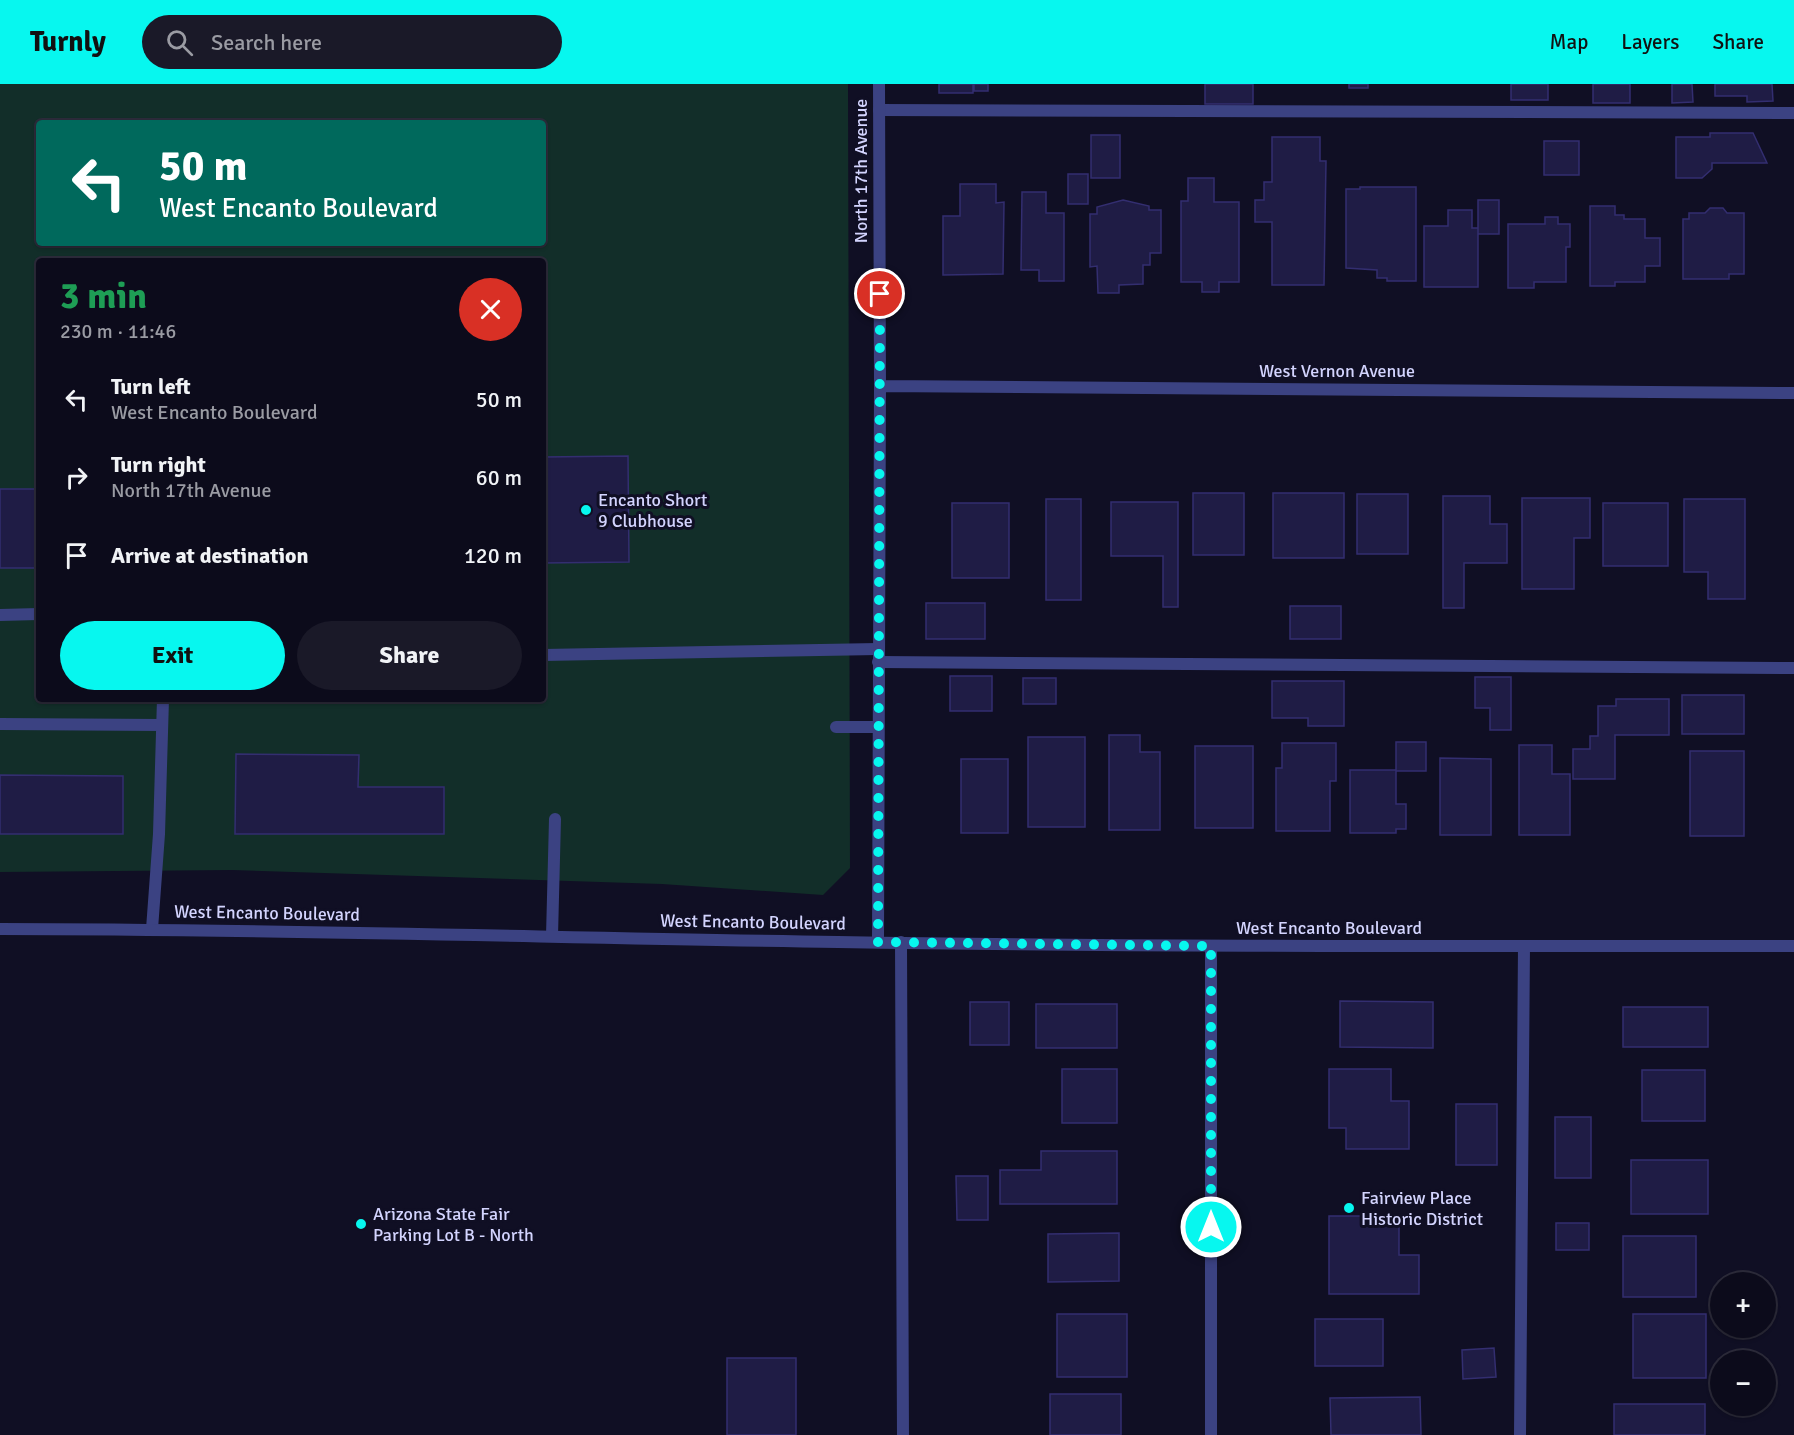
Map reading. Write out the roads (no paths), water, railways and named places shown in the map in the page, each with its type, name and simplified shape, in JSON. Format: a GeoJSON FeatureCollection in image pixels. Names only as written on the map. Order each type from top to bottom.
{"type":"FeatureCollection","features":[{"type":"Feature","properties":{"kind":"street","name":"North 17th Avenue"},"geometry":{"type":"LineString","coordinates":[[878,942],[879,84]]}},
{"type":"Feature","properties":{"kind":"street"},"geometry":{"type":"LineString","coordinates":[[879,110],[1794,113]]}},
{"type":"Feature","properties":{"kind":"street","name":"West Vernon Avenue"},"geometry":{"type":"LineString","coordinates":[[880,386],[1794,393]]}},
{"type":"Feature","properties":{"kind":"street"},"geometry":{"type":"LineString","coordinates":[[0,615],[36,614]]}},
{"type":"Feature","properties":{"kind":"street"},"geometry":{"type":"LineString","coordinates":[[546,655],[878,649]]}},
{"type":"Feature","properties":{"kind":"street"},"geometry":{"type":"LineString","coordinates":[[878,662],[1794,668]]}},
{"type":"Feature","properties":{"kind":"street"},"geometry":{"type":"LineString","coordinates":[[152,928],[159,834],[163,702]]}},
{"type":"Feature","properties":{"kind":"street"},"geometry":{"type":"LineString","coordinates":[[0,724],[162,725]]}},
{"type":"Feature","properties":{"kind":"street"},"geometry":{"type":"LineString","coordinates":[[836,727],[878,727]]}},
{"type":"Feature","properties":{"kind":"street"},"geometry":{"type":"LineString","coordinates":[[552,936],[555,819]]}},
{"type":"Feature","properties":{"kind":"street","name":"West Encanto Boulevard"},"geometry":{"type":"LineString","coordinates":[[0,928],[152,928],[1211,946],[1794,946]]}},
{"type":"Feature","properties":{"kind":"street"},"geometry":{"type":"LineString","coordinates":[[901,942],[903,1435]]}},
{"type":"Feature","properties":{"kind":"street"},"geometry":{"type":"LineString","coordinates":[[1211,946],[1211,1435]]}},
{"type":"Feature","properties":{"kind":"street"},"geometry":{"type":"LineString","coordinates":[[1520,1435],[1524,946]]}},
{"type":"Feature","properties":{"kind":"place","name":"Encanto Short 9 Clubhouse"},"geometry":{"type":"Point","coordinates":[586,510]}},
{"type":"Feature","properties":{"kind":"place","name":"Fairview Place Historic District"},"geometry":{"type":"Point","coordinates":[1349,1208]}},
{"type":"Feature","properties":{"kind":"place","name":"Arizona State Fair Parking Lot B - North"},"geometry":{"type":"Point","coordinates":[361,1224]}}]}
